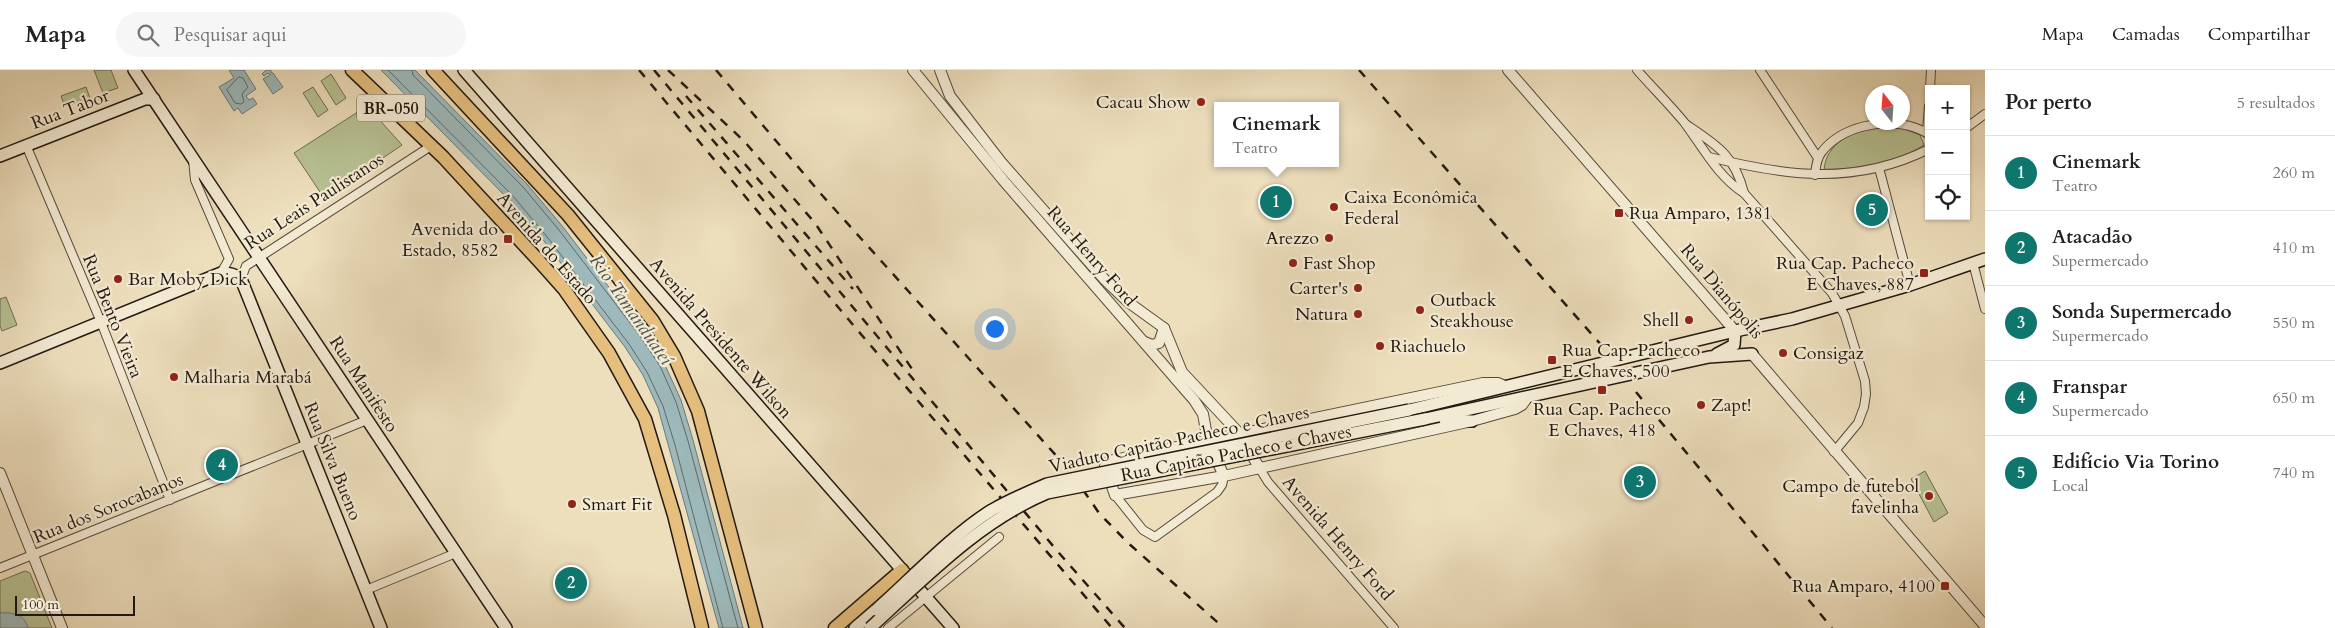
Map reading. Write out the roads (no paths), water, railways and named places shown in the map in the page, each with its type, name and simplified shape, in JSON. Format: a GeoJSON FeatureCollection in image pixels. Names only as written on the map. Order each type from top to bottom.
{"type":"FeatureCollection","features":[{"type":"Feature","properties":{"kind":"highway","name":"Avenida do Estado"},"geometry":{"type":"LineString","coordinates":[[352,70],[431,146],[564,289],[609,353],[645,419],[659,463],[702,628]]}},
{"type":"Feature","properties":{"kind":"highway","name":"Avenida do Estado"},"geometry":{"type":"LineString","coordinates":[[433,70],[568,215],[639,303],[674,356],[698,411],[756,628]]}},
{"type":"Feature","properties":{"kind":"highway"},"geometry":{"type":"LineString","coordinates":[[835,628],[902,570]]}},
{"type":"Feature","properties":{"kind":"main road"},"geometry":{"type":"LineString","coordinates":[[134,70],[143,84],[148,100]]}},
{"type":"Feature","properties":{"kind":"main road","name":"Avenida Presidente Wilson"},"geometry":{"type":"LineString","coordinates":[[464,70],[953,628]]}},
{"type":"Feature","properties":{"kind":"main road","name":"Rua Tabor"},"geometry":{"type":"LineString","coordinates":[[0,156],[148,100]]}},
{"type":"Feature","properties":{"kind":"main road","name":"Rua Manifesto"},"geometry":{"type":"LineString","coordinates":[[148,100],[192,159],[506,628]]}},
{"type":"Feature","properties":{"kind":"main road","name":"Rua Capitão Pacheco e Chaves"},"geometry":{"type":"LineString","coordinates":[[1408,410],[1840,307],[1985,259]]}},
{"type":"Feature","properties":{"kind":"main road"},"geometry":{"type":"LineString","coordinates":[[0,363],[221,273],[232,273],[241,279]]}},
{"type":"Feature","properties":{"kind":"main road","name":"Rua Silva Bueno"},"geometry":{"type":"LineString","coordinates":[[241,279],[381,628]]}},
{"type":"Feature","properties":{"kind":"main road"},"geometry":{"type":"LineString","coordinates":[[1708,357],[1732,347],[1735,342],[1735,331]]}},
{"type":"Feature","properties":{"kind":"main road","name":"Rua Dianópolis"},"geometry":{"type":"LineString","coordinates":[[1735,331],[1752,354]]}},
{"type":"Feature","properties":{"kind":"main road","name":"Rua Capitão Pacheco e Chaves"},"geometry":{"type":"LineString","coordinates":[[1426,419],[1494,410],[1527,398],[1708,357],[1752,354]]}},
{"type":"Feature","properties":{"kind":"main road"},"geometry":{"type":"LineString","coordinates":[[1634,356],[1638,365],[1634,374]]}},
{"type":"Feature","properties":{"kind":"main road"},"geometry":{"type":"LineString","coordinates":[[1494,410],[1497,394],[1510,385]]}},
{"type":"Feature","properties":{"kind":"main road","name":"Viaduto Capitão Pacheco e Chaves"},"geometry":{"type":"LineString","coordinates":[[855,628],[967,529],[991,511],[1018,496],[1040,487],[1080,476],[1408,410]]}},
{"type":"Feature","properties":{"kind":"main road"},"geometry":{"type":"LineString","coordinates":[[1426,419],[1472,421]]}},
{"type":"Feature","properties":{"kind":"main road","name":"Viaduto Capitão Pacheco e Chaves"},"geometry":{"type":"LineString","coordinates":[[870,628],[926,577],[997,519],[1024,503],[1047,493],[1426,419]]}},
{"type":"Feature","properties":{"kind":"street","name":"Rua Henry Ford"},"geometry":{"type":"LineString","coordinates":[[913,70],[1004,180],[1200,408],[1208,440],[1224,476]]}},
{"type":"Feature","properties":{"kind":"street"},"geometry":{"type":"LineString","coordinates":[[940,70],[950,96],[1013,175],[1112,287],[1128,302],[1164,328],[1185,375],[1239,433],[1260,469]]}},
{"type":"Feature","properties":{"kind":"street","name":"Rua Dianópolis"},"geometry":{"type":"LineString","coordinates":[[1508,70],[1735,331]]}},
{"type":"Feature","properties":{"kind":"street"},"geometry":{"type":"LineString","coordinates":[[1637,70],[1684,122],[1709,157],[1734,186],[1744,193],[1832,294],[1840,307],[1853,340],[1865,381],[1866,394],[1864,407],[1858,423],[1834,452]]}},
{"type":"Feature","properties":{"kind":"street"},"geometry":{"type":"LineString","coordinates":[[1760,70],[1818,158]]}},
{"type":"Feature","properties":{"kind":"street"},"geometry":{"type":"LineString","coordinates":[[1930,85],[1931,70]]}},
{"type":"Feature","properties":{"kind":"street"},"geometry":{"type":"LineString","coordinates":[[1970,125],[1985,114]]}},
{"type":"Feature","properties":{"kind":"street"},"geometry":{"type":"LineString","coordinates":[[1684,122],[1721,149],[1733,163],[1744,193]]}},
{"type":"Feature","properties":{"kind":"street"},"geometry":{"type":"LineString","coordinates":[[1815,175],[1818,158],[1830,143],[1866,125],[1896,123],[1910,126],[1925,133]]}},
{"type":"Feature","properties":{"kind":"street","name":"Rua Bento Vieira"},"geometry":{"type":"LineString","coordinates":[[26,145],[101,322],[170,500]]}},
{"type":"Feature","properties":{"kind":"street","name":"Rua Leais Paulistanos"},"geometry":{"type":"LineString","coordinates":[[241,279],[246,266],[431,146]]}},
{"type":"Feature","properties":{"kind":"street"},"geometry":{"type":"LineString","coordinates":[[1709,157],[1733,163],[1815,175],[1879,168],[1925,151]]}},
{"type":"Feature","properties":{"kind":"street","name":"Rua Manifesto"},"geometry":{"type":"LineString","coordinates":[[192,159],[195,180],[228,256]]}},
{"type":"Feature","properties":{"kind":"street"},"geometry":{"type":"LineString","coordinates":[[1879,168],[1910,285]]}},
{"type":"Feature","properties":{"kind":"street","name":"Rua Leais Paulistanos"},"geometry":{"type":"LineString","coordinates":[[221,273],[228,262],[228,256]]}},
{"type":"Feature","properties":{"kind":"street"},"geometry":{"type":"LineString","coordinates":[[1973,263],[1985,308]]}},
{"type":"Feature","properties":{"kind":"street"},"geometry":{"type":"LineString","coordinates":[[1145,342],[1159,343],[1164,328]]}},
{"type":"Feature","properties":{"kind":"street","name":"Rua Dianópolis"},"geometry":{"type":"LineString","coordinates":[[1752,354],[1985,626]]}},
{"type":"Feature","properties":{"kind":"street","name":"Rua Capitão Pacheco e Chaves"},"geometry":{"type":"LineString","coordinates":[[1494,410],[1472,421],[1260,469],[1115,495],[1106,466],[1106,462],[1483,383],[1510,385]]}},
{"type":"Feature","properties":{"kind":"street","name":"Rua dos Sorocabanos"},"geometry":{"type":"LineString","coordinates":[[0,568],[367,420]]}},
{"type":"Feature","properties":{"kind":"street","name":"Avenida Henry Ford"},"geometry":{"type":"LineString","coordinates":[[1260,469],[1268,482],[1394,628]]}},
{"type":"Feature","properties":{"kind":"street"},"geometry":{"type":"LineString","coordinates":[[0,473],[62,628]]}},
{"type":"Feature","properties":{"kind":"street"},"geometry":{"type":"LineString","coordinates":[[1115,495],[1143,530],[1155,537],[1217,492],[1222,485],[1224,476]]}},
{"type":"Feature","properties":{"kind":"street"},"geometry":{"type":"LineString","coordinates":[[888,628],[999,537]]}},
{"type":"Feature","properties":{"kind":"street"},"geometry":{"type":"LineString","coordinates":[[366,590],[456,554]]}},
{"type":"Feature","properties":{"kind":"water"},"geometry":{"type":"Polygon","coordinates":[[[229,70],[244,70],[256,89],[246,96],[249,100],[253,98],[257,104],[242,114],[238,108],[234,111],[219,87],[234,78],[229,70]]]}},
{"type":"Feature","properties":{"kind":"water"},"geometry":{"type":"Polygon","coordinates":[[[266,70],[271,70],[271,73],[273,73],[283,87],[273,94],[263,79],[270,75],[268,73],[264,76],[262,74],[266,70]]]}},
{"type":"Feature","properties":{"kind":"water","name":"Rio Tamanduateí"},"geometry":{"type":"Polygon","coordinates":[[[381,70],[415,70],[527,184],[563,227],[644,333],[664,363],[681,400],[693,440],[743,628],[719,628],[658,408],[643,375],[625,347],[544,241],[509,200],[381,70]]]}},
{"type":"Feature","properties":{"kind":"water"},"geometry":{"type":"Polygon","coordinates":[[[0,613],[18,615],[24,620],[28,628],[0,628],[0,613]]]}},
{"type":"Feature","properties":{"kind":"railway"},"geometry":{"type":"LineString","coordinates":[[639,70],[854,326],[1112,628]]}},
{"type":"Feature","properties":{"kind":"railway"},"geometry":{"type":"LineString","coordinates":[[654,70],[1059,553],[1125,628]]}},
{"type":"Feature","properties":{"kind":"railway"},"geometry":{"type":"LineString","coordinates":[[668,70],[744,141],[815,223],[912,369]]}},
{"type":"Feature","properties":{"kind":"railway"},"geometry":{"type":"LineString","coordinates":[[716,70],[821,194],[1070,471],[1099,513],[1127,542],[1224,628]]}},
{"type":"Feature","properties":{"kind":"railway"},"geometry":{"type":"LineString","coordinates":[[1359,70],[1603,347]]}},
{"type":"Feature","properties":{"kind":"railway"},"geometry":{"type":"LineString","coordinates":[[686,96],[853,289]]}},
{"type":"Feature","properties":{"kind":"railway"},"geometry":{"type":"LineString","coordinates":[[1636,392],[1832,628]]}},
{"type":"Feature","properties":{"kind":"place","name":"Cacau Show"},"geometry":{"type":"Point","coordinates":[1201,102]}},
{"type":"Feature","properties":{"kind":"place","name":"Cinemark"},"geometry":{"type":"Point","coordinates":[1276,202]}},
{"type":"Feature","properties":{"kind":"place","name":"Caixa Econômica Federal"},"geometry":{"type":"Point","coordinates":[1334,207]}},
{"type":"Feature","properties":{"kind":"place","name":"Edifício Via Torino"},"geometry":{"type":"Point","coordinates":[1872,210]}},
{"type":"Feature","properties":{"kind":"place","name":"Rua Amparo, 1381"},"geometry":{"type":"Point","coordinates":[1619,213]}},
{"type":"Feature","properties":{"kind":"place","name":"Arezzo"},"geometry":{"type":"Point","coordinates":[1329,238]}},
{"type":"Feature","properties":{"kind":"place","name":"Avenida do Estado, 8582"},"geometry":{"type":"Point","coordinates":[508,239]}},
{"type":"Feature","properties":{"kind":"place","name":"Fast Shop"},"geometry":{"type":"Point","coordinates":[1293,263]}},
{"type":"Feature","properties":{"kind":"place","name":"Rua Cap. Pacheco E Chaves, 887"},"geometry":{"type":"Point","coordinates":[1924,273]}},
{"type":"Feature","properties":{"kind":"place","name":"Bar Moby Dick"},"geometry":{"type":"Point","coordinates":[118,279]}},
{"type":"Feature","properties":{"kind":"place","name":"Carter's"},"geometry":{"type":"Point","coordinates":[1358,288]}},
{"type":"Feature","properties":{"kind":"place","name":"Outback Steakhouse"},"geometry":{"type":"Point","coordinates":[1420,310]}},
{"type":"Feature","properties":{"kind":"place","name":"Natura"},"geometry":{"type":"Point","coordinates":[1358,314]}},
{"type":"Feature","properties":{"kind":"place","name":"Shell"},"geometry":{"type":"Point","coordinates":[1689,320]}},
{"type":"Feature","properties":{"kind":"place","name":"Riachuelo"},"geometry":{"type":"Point","coordinates":[1380,346]}},
{"type":"Feature","properties":{"kind":"place","name":"Consigaz"},"geometry":{"type":"Point","coordinates":[1783,353]}},
{"type":"Feature","properties":{"kind":"place","name":"Rua Cap. Pacheco E Chaves, 500"},"geometry":{"type":"Point","coordinates":[1552,360]}},
{"type":"Feature","properties":{"kind":"place","name":"Malharia Marabá"},"geometry":{"type":"Point","coordinates":[174,377]}},
{"type":"Feature","properties":{"kind":"place","name":"Rua Cap. Pacheco E Chaves, 418"},"geometry":{"type":"Point","coordinates":[1602,390]}},
{"type":"Feature","properties":{"kind":"place","name":"Zapt!"},"geometry":{"type":"Point","coordinates":[1701,405]}},
{"type":"Feature","properties":{"kind":"place","name":"Franspar"},"geometry":{"type":"Point","coordinates":[222,465]}},
{"type":"Feature","properties":{"kind":"place","name":"Sonda Supermercado"},"geometry":{"type":"Point","coordinates":[1640,482]}},
{"type":"Feature","properties":{"kind":"place","name":"Campo de futebol favelinha"},"geometry":{"type":"Point","coordinates":[1929,496]}},
{"type":"Feature","properties":{"kind":"place","name":"Smart Fit"},"geometry":{"type":"Point","coordinates":[572,504]}},
{"type":"Feature","properties":{"kind":"place","name":"Atacadão"},"geometry":{"type":"Point","coordinates":[571,583]}},
{"type":"Feature","properties":{"kind":"place","name":"Rua Amparo, 4100"},"geometry":{"type":"Point","coordinates":[1945,586]}}]}
